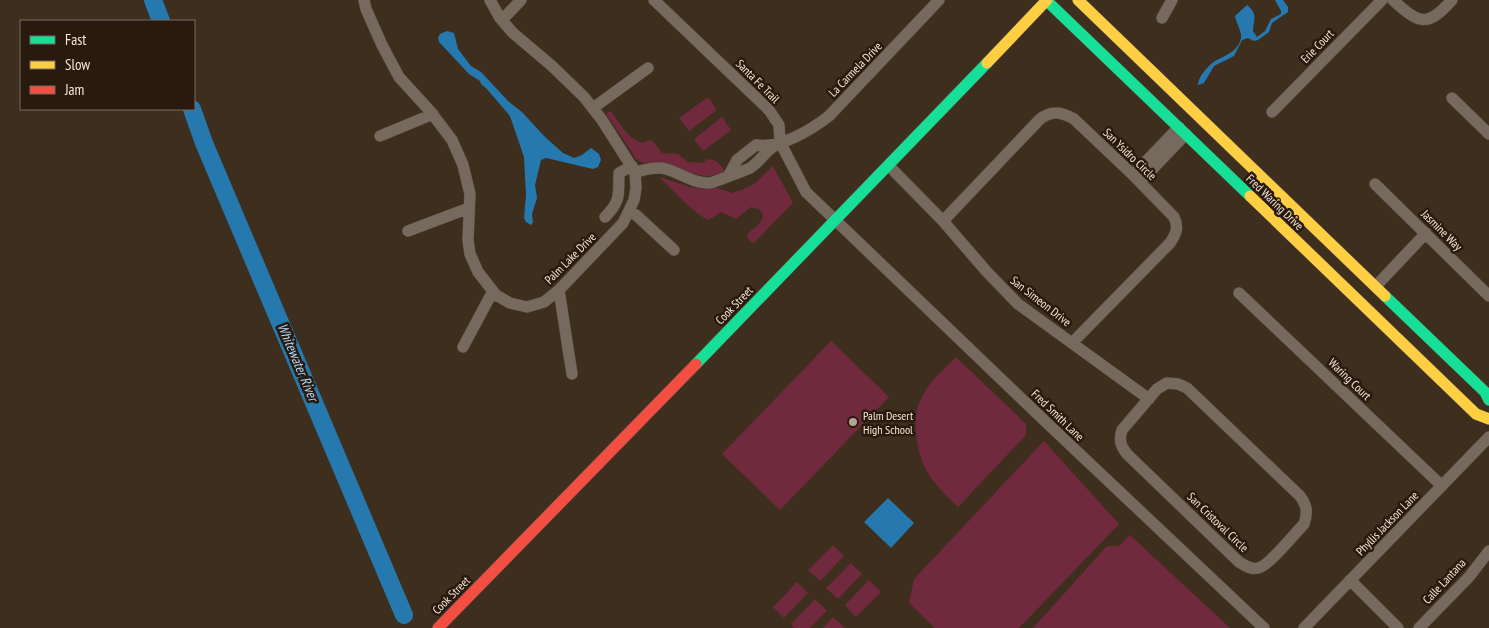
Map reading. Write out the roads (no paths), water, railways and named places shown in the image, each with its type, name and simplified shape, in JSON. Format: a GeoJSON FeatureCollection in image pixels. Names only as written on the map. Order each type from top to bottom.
{"type":"FeatureCollection","features":[{"type":"Feature","properties":{"kind":"main road","name":"Fred Waring Drive"},"geometry":{"type":"LineString","coordinates":[[1047,0],[1476,414],[1489,419]]}},
{"type":"Feature","properties":{"kind":"main road","name":"Cook Street"},"geometry":{"type":"LineString","coordinates":[[438,628],[1047,0]]}},
{"type":"Feature","properties":{"kind":"main road","name":"Fred Waring Drive"},"geometry":{"type":"LineString","coordinates":[[1078,0],[1485,392],[1489,400]]}},
{"type":"Feature","properties":{"kind":"main road"},"geometry":{"type":"LineString","coordinates":[[1182,131],[1182,125],[1191,127],[1234,164],[1264,181]]}},
{"type":"Feature","properties":{"kind":"main road"},"geometry":{"type":"LineString","coordinates":[[1268,215],[1288,220],[1364,292],[1369,293],[1376,286]]}},
{"type":"Feature","properties":{"kind":"street","name":"Palm Lake Drive"},"geometry":{"type":"LineString","coordinates":[[364,0],[380,40],[399,77],[433,114],[452,140],[463,165],[470,194],[468,240],[470,254],[478,272],[493,291],[510,304],[527,307],[544,302],[560,290],[623,223],[630,212],[636,188],[634,169]]}},
{"type":"Feature","properties":{"kind":"street"},"geometry":{"type":"LineString","coordinates":[[490,0],[502,20],[513,33],[552,66],[584,97],[602,120],[634,169],[619,173],[620,190],[618,199],[606,217]]}},
{"type":"Feature","properties":{"kind":"street"},"geometry":{"type":"LineString","coordinates":[[502,20],[521,0]]}},
{"type":"Feature","properties":{"kind":"street","name":"Santa Fe Trail"},"geometry":{"type":"LineString","coordinates":[[654,0],[769,110],[779,125],[780,142],[806,192],[835,220]]}},
{"type":"Feature","properties":{"kind":"street","name":"La Carmela Drive"},"geometry":{"type":"LineString","coordinates":[[729,175],[736,164],[756,144],[766,146],[816,127],[829,116],[939,0]]}},
{"type":"Feature","properties":{"kind":"street"},"geometry":{"type":"LineString","coordinates":[[1162,18],[1172,0]]}},
{"type":"Feature","properties":{"kind":"street","name":"Erie Court"},"geometry":{"type":"LineString","coordinates":[[1272,112],[1382,0]]}},
{"type":"Feature","properties":{"kind":"street"},"geometry":{"type":"LineString","coordinates":[[1393,0],[1409,15],[1421,20],[1436,16],[1452,0]]}},
{"type":"Feature","properties":{"kind":"street"},"geometry":{"type":"LineString","coordinates":[[593,108],[648,68]]}},
{"type":"Feature","properties":{"kind":"street"},"geometry":{"type":"LineString","coordinates":[[1452,98],[1489,134]]}},
{"type":"Feature","properties":{"kind":"street","name":"San Ysidro Circle"},"geometry":{"type":"LineString","coordinates":[[943,222],[1040,119],[1054,112],[1068,115],[1136,178],[1174,217],[1177,223],[1175,236],[1072,343]]}},
{"type":"Feature","properties":{"kind":"street"},"geometry":{"type":"LineString","coordinates":[[380,136],[433,114]]}},
{"type":"Feature","properties":{"kind":"street"},"geometry":{"type":"LineString","coordinates":[[1136,178],[1182,131]]}},
{"type":"Feature","properties":{"kind":"street","name":"La Carmela Drive"},"geometry":{"type":"LineString","coordinates":[[634,169],[665,168],[698,182],[710,183],[750,168],[767,150],[780,142]]}},
{"type":"Feature","properties":{"kind":"street","name":"San Simeon Drive"},"geometry":{"type":"LineString","coordinates":[[888,166],[943,222],[1018,304],[1148,399]]}},
{"type":"Feature","properties":{"kind":"street","name":"Jasmine Way"},"geometry":{"type":"LineString","coordinates":[[1375,184],[1489,296]]}},
{"type":"Feature","properties":{"kind":"street"},"geometry":{"type":"LineString","coordinates":[[408,231],[469,208]]}},
{"type":"Feature","properties":{"kind":"street"},"geometry":{"type":"LineString","coordinates":[[630,212],[636,215],[674,250]]}},
{"type":"Feature","properties":{"kind":"street","name":"Fred Smith Lane"},"geometry":{"type":"LineString","coordinates":[[835,220],[1049,426],[1264,628]]}},
{"type":"Feature","properties":{"kind":"street"},"geometry":{"type":"LineString","coordinates":[[1376,286],[1426,233]]}},
{"type":"Feature","properties":{"kind":"street"},"geometry":{"type":"LineString","coordinates":[[560,290],[572,374]]}},
{"type":"Feature","properties":{"kind":"street"},"geometry":{"type":"LineString","coordinates":[[463,347],[493,291]]}},
{"type":"Feature","properties":{"kind":"street","name":"Waring Court"},"geometry":{"type":"LineString","coordinates":[[1239,292],[1442,486]]}},
{"type":"Feature","properties":{"kind":"street","name":"San Cristoval Circle"},"geometry":{"type":"LineString","coordinates":[[1167,383],[1178,384],[1187,388],[1300,496],[1306,505],[1307,515],[1304,524],[1266,564],[1258,568],[1248,567],[1239,562],[1126,454],[1121,445],[1120,437],[1122,430],[1141,410],[1148,399],[1157,389],[1167,383]]}},
{"type":"Feature","properties":{"kind":"street","name":"Phyllis Jackson Lane"},"geometry":{"type":"LineString","coordinates":[[1304,628],[1489,437]]}},
{"type":"Feature","properties":{"kind":"street","name":"Calle Lantana"},"geometry":{"type":"LineString","coordinates":[[1419,628],[1469,577],[1489,551]]}},
{"type":"Feature","properties":{"kind":"street"},"geometry":{"type":"LineString","coordinates":[[1350,580],[1398,628]]}},
{"type":"Feature","properties":{"kind":"water"},"geometry":{"type":"Polygon","coordinates":[[[1275,0],[1283,0],[1288,7],[1288,12],[1272,23],[1269,32],[1258,40],[1254,41],[1248,38],[1242,40],[1234,56],[1214,66],[1204,83],[1198,85],[1200,78],[1209,66],[1238,46],[1241,33],[1235,16],[1247,5],[1251,8],[1254,14],[1253,31],[1257,37],[1265,31],[1271,19],[1281,14],[1275,0]]]}},
{"type":"Feature","properties":{"kind":"water"},"geometry":{"type":"Polygon","coordinates":[[[447,31],[454,33],[458,49],[471,66],[481,72],[509,102],[522,112],[563,153],[574,158],[591,148],[599,154],[601,160],[598,167],[593,169],[546,158],[541,160],[535,185],[537,198],[531,225],[524,218],[526,195],[524,157],[510,116],[480,81],[469,74],[439,42],[440,34],[447,31]]]}},
{"type":"Feature","properties":{"kind":"water"},"geometry":{"type":"Polygon","coordinates":[[[888,498],[914,523],[891,548],[864,522],[888,498]]]}},
{"type":"Feature","properties":{"kind":"waterway","name":"Whitewater River"},"geometry":{"type":"LineString","coordinates":[[153,0],[161,20]]}},
{"type":"Feature","properties":{"kind":"waterway","name":"Whitewater River"},"geometry":{"type":"LineString","coordinates":[[192,110],[204,143],[404,615]]}},
{"type":"Feature","properties":{"kind":"place","name":"Palm Desert High School"},"geometry":{"type":"Point","coordinates":[853,422]}}]}
